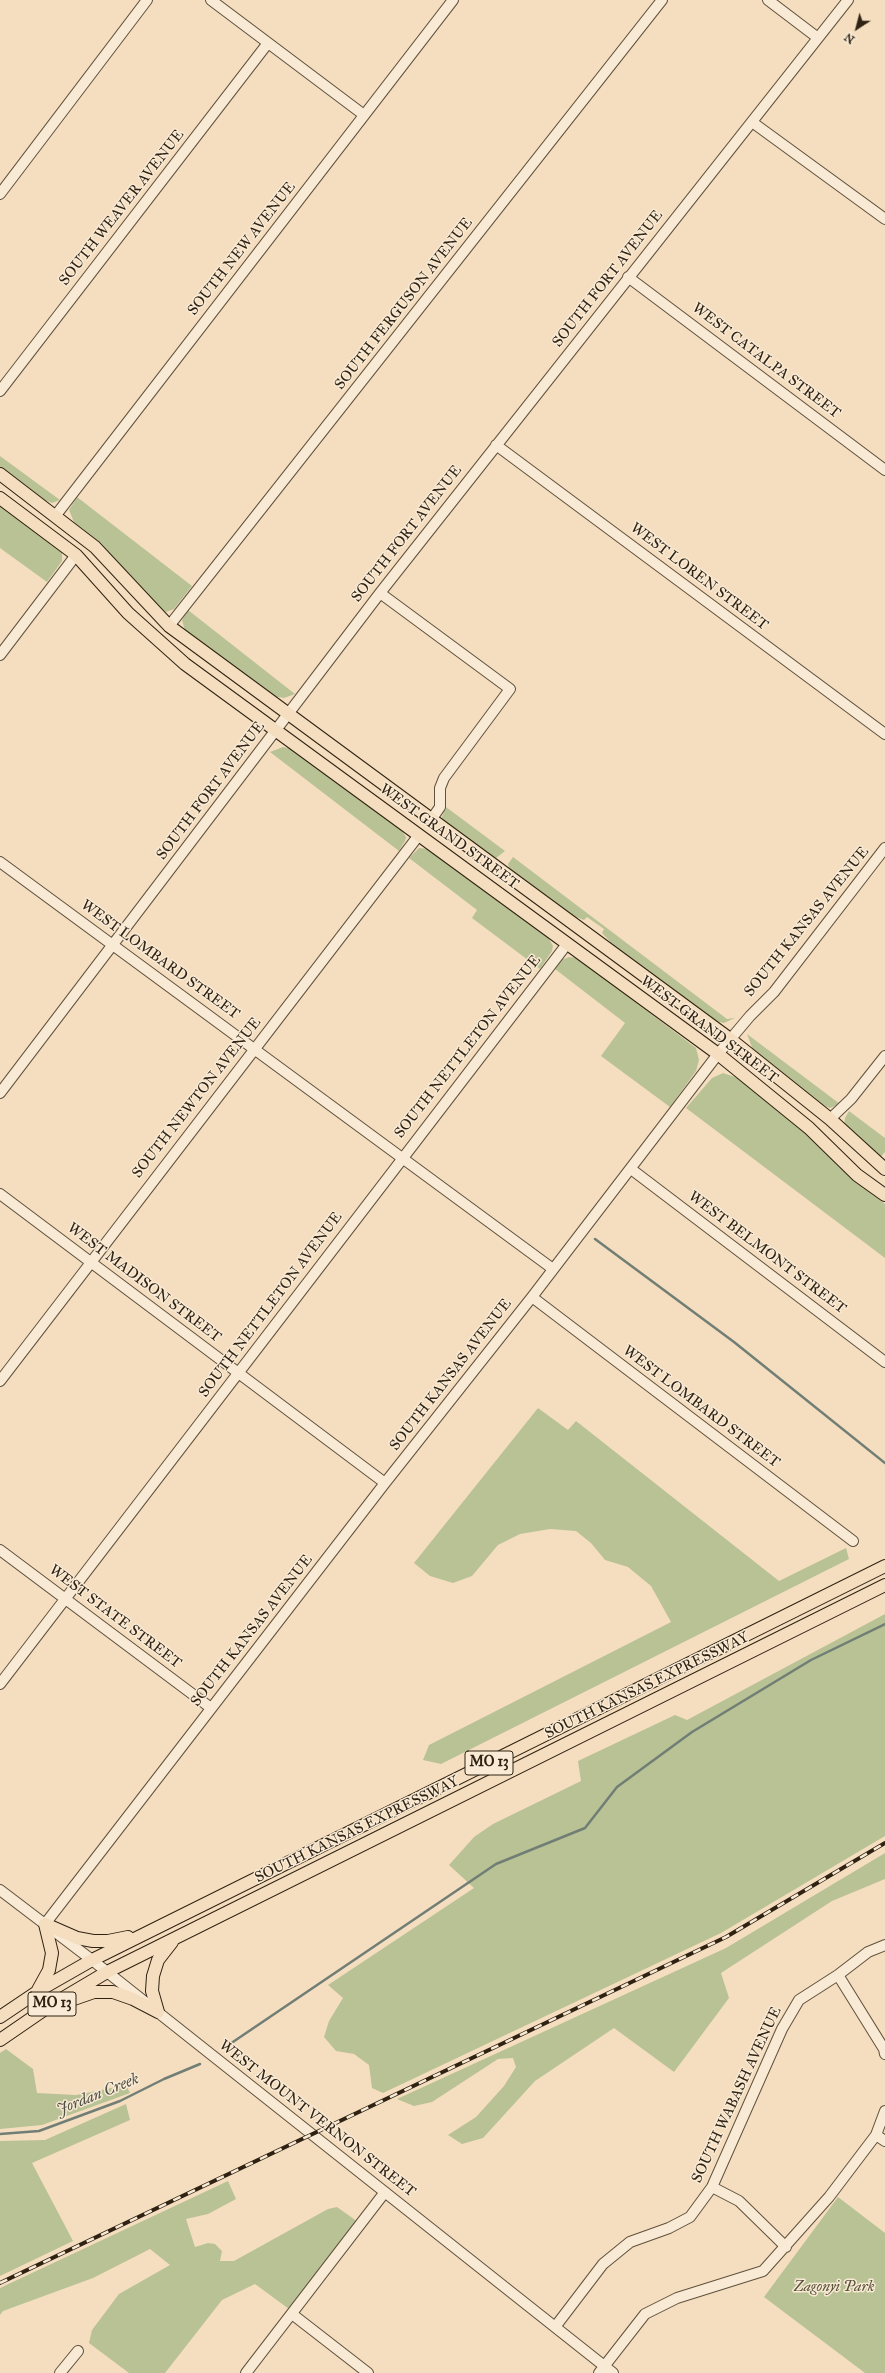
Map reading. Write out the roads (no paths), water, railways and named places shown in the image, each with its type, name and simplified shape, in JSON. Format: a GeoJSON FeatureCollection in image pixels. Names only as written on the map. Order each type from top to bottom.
{"type":"FeatureCollection","features":[{"type":"Feature","properties":{"kind":"main road","name":"WEST GRAND STREET"},"geometry":{"type":"LineString","coordinates":[[0,474],[56,515],[95,547],[169,626],[287,715],[730,1039],[830,1119],[885,1170]]}},
{"type":"Feature","properties":{"kind":"main road","name":"WEST GRAND STREET"},"geometry":{"type":"LineString","coordinates":[[0,498],[76,555],[128,613],[185,664],[718,1054],[809,1128],[857,1175],[885,1194]]}},
{"type":"Feature","properties":{"kind":"main road","name":"SOUTH KANSAS EXPRESSWAY"},"geometry":{"type":"LineString","coordinates":[[0,2018],[36,1993],[92,1960],[885,1566]]}},
{"type":"Feature","properties":{"kind":"main road","name":"SOUTH KANSAS EXPRESSWAY"},"geometry":{"type":"LineString","coordinates":[[0,2040],[20,2025],[107,1972],[885,1585]]}},
{"type":"Feature","properties":{"kind":"main road"},"geometry":{"type":"LineString","coordinates":[[45,1924],[77,1938],[101,1942],[126,1938],[154,1930]]}},
{"type":"Feature","properties":{"kind":"main road"},"geometry":{"type":"LineString","coordinates":[[36,1993],[49,1970],[52,1953],[45,1924]]}},
{"type":"Feature","properties":{"kind":"main road"},"geometry":{"type":"LineString","coordinates":[[158,2012],[152,1991],[154,1969],[158,1960],[174,1939]]}},
{"type":"Feature","properties":{"kind":"main road"},"geometry":{"type":"LineString","coordinates":[[20,2025],[29,2027],[77,1997],[94,1992],[122,1995],[158,2012]]}},
{"type":"Feature","properties":{"kind":"street"},"geometry":{"type":"LineString","coordinates":[[0,194],[147,0]]}},
{"type":"Feature","properties":{"kind":"street"},"geometry":{"type":"LineString","coordinates":[[211,0],[364,115]]}},
{"type":"Feature","properties":{"kind":"street","name":"SOUTH NEW AVENUE"},"geometry":{"type":"LineString","coordinates":[[56,515],[453,0]]}},
{"type":"Feature","properties":{"kind":"street","name":"SOUTH FERGUSON AVENUE"},"geometry":{"type":"LineString","coordinates":[[169,626],[662,0]]}},
{"type":"Feature","properties":{"kind":"street"},"geometry":{"type":"LineString","coordinates":[[768,0],[818,38]]}},
{"type":"Feature","properties":{"kind":"street","name":"SOUTH FORT AVENUE"},"geometry":{"type":"LineString","coordinates":[[0,1093],[114,945],[380,593],[848,0]]}},
{"type":"Feature","properties":{"kind":"street","name":"SOUTH WEAVER AVENUE"},"geometry":{"type":"LineString","coordinates":[[0,391],[268,43]]}},
{"type":"Feature","properties":{"kind":"street"},"geometry":{"type":"LineString","coordinates":[[752,122],[885,219]]}},
{"type":"Feature","properties":{"kind":"street","name":"WEST CATALPA STREET"},"geometry":{"type":"LineString","coordinates":[[628,277],[885,470]]}},
{"type":"Feature","properties":{"kind":"street","name":"WEST LOREN STREET"},"geometry":{"type":"LineString","coordinates":[[496,445],[885,734]]}},
{"type":"Feature","properties":{"kind":"street"},"geometry":{"type":"LineString","coordinates":[[0,655],[76,555]]}},
{"type":"Feature","properties":{"kind":"street"},"geometry":{"type":"LineString","coordinates":[[380,593],[510,689],[444,778],[440,788],[440,807],[431,820]]}},
{"type":"Feature","properties":{"kind":"street","name":"SOUTH NEWTON AVENUE"},"geometry":{"type":"LineString","coordinates":[[0,1381],[90,1261],[420,835]]}},
{"type":"Feature","properties":{"kind":"street","name":"SOUTH KANSAS AVENUE"},"geometry":{"type":"LineString","coordinates":[[45,1924],[385,1483],[532,1297],[718,1054],[774,992],[885,848]]}},
{"type":"Feature","properties":{"kind":"street","name":"WEST LOMBARD STREET"},"geometry":{"type":"LineString","coordinates":[[0,862],[552,1269]]}},
{"type":"Feature","properties":{"kind":"street","name":"SOUTH NETTLETON AVENUE"},"geometry":{"type":"LineString","coordinates":[[0,1684],[402,1157],[567,944]]}},
{"type":"Feature","properties":{"kind":"street"},"geometry":{"type":"LineString","coordinates":[[830,1119],[851,1099],[885,1056]]}},
{"type":"Feature","properties":{"kind":"street","name":"WEST BELMONT STREET"},"geometry":{"type":"LineString","coordinates":[[631,1169],[885,1362]]}},
{"type":"Feature","properties":{"kind":"street","name":"WEST MADISON STREET"},"geometry":{"type":"LineString","coordinates":[[0,1194],[385,1483]]}},
{"type":"Feature","properties":{"kind":"street","name":"WEST LOMBARD STREET"},"geometry":{"type":"LineString","coordinates":[[532,1297],[852,1541]]}},
{"type":"Feature","properties":{"kind":"street","name":"WEST STATE STREET"},"geometry":{"type":"LineString","coordinates":[[0,1550],[211,1708]]}},
{"type":"Feature","properties":{"kind":"street","name":"WEST MOUNT VERNON STREET"},"geometry":{"type":"LineString","coordinates":[[0,1890],[92,1960],[555,2327],[602,2370],[613,2373]]}},
{"type":"Feature","properties":{"kind":"street","name":"SOUTH WABASH AVENUE"},"geometry":{"type":"LineString","coordinates":[[555,2327],[603,2264],[630,2242],[669,2228],[690,2217],[712,2187],[782,2029],[799,2000],[838,1975],[868,1952],[885,1945]]}},
{"type":"Feature","properties":{"kind":"street"},"geometry":{"type":"LineString","coordinates":[[838,1975],[885,2054]]}},
{"type":"Feature","properties":{"kind":"street"},"geometry":{"type":"LineString","coordinates":[[602,2370],[645,2314],[677,2298],[763,2271],[829,2197],[876,2135],[885,2111]]}},
{"type":"Feature","properties":{"kind":"street"},"geometry":{"type":"LineString","coordinates":[[876,2135],[885,2141]]}},
{"type":"Feature","properties":{"kind":"street"},"geometry":{"type":"LineString","coordinates":[[712,2187],[739,2202],[786,2247]]}},
{"type":"Feature","properties":{"kind":"street"},"geometry":{"type":"LineString","coordinates":[[246,2373],[385,2192]]}},
{"type":"Feature","properties":{"kind":"street"},"geometry":{"type":"LineString","coordinates":[[292,2314],[368,2373]]}},
{"type":"Feature","properties":{"kind":"street"},"geometry":{"type":"LineString","coordinates":[[60,2373],[78,2351]]}},
{"type":"Feature","properties":{"kind":"waterway"},"geometry":{"type":"LineString","coordinates":[[595,1239],[734,1342],[885,1463]]}},
{"type":"Feature","properties":{"kind":"waterway"},"geometry":{"type":"LineString","coordinates":[[224,2048],[496,1864],[585,1828],[617,1787],[692,1732],[811,1660],[885,1624]]}},
{"type":"Feature","properties":{"kind":"waterway","name":"Jordan Creek"},"geometry":{"type":"LineString","coordinates":[[0,2134],[39,2131],[120,2101],[164,2079],[200,2064]]}},
{"type":"Feature","properties":{"kind":"railway"},"geometry":{"type":"LineString","coordinates":[[0,2283],[726,1937],[885,1843]]}},
{"type":"Feature","properties":{"kind":"park label","name":"Zagonyi Park"},"geometry":{"type":"Point","coordinates":[834,2287]}}]}
